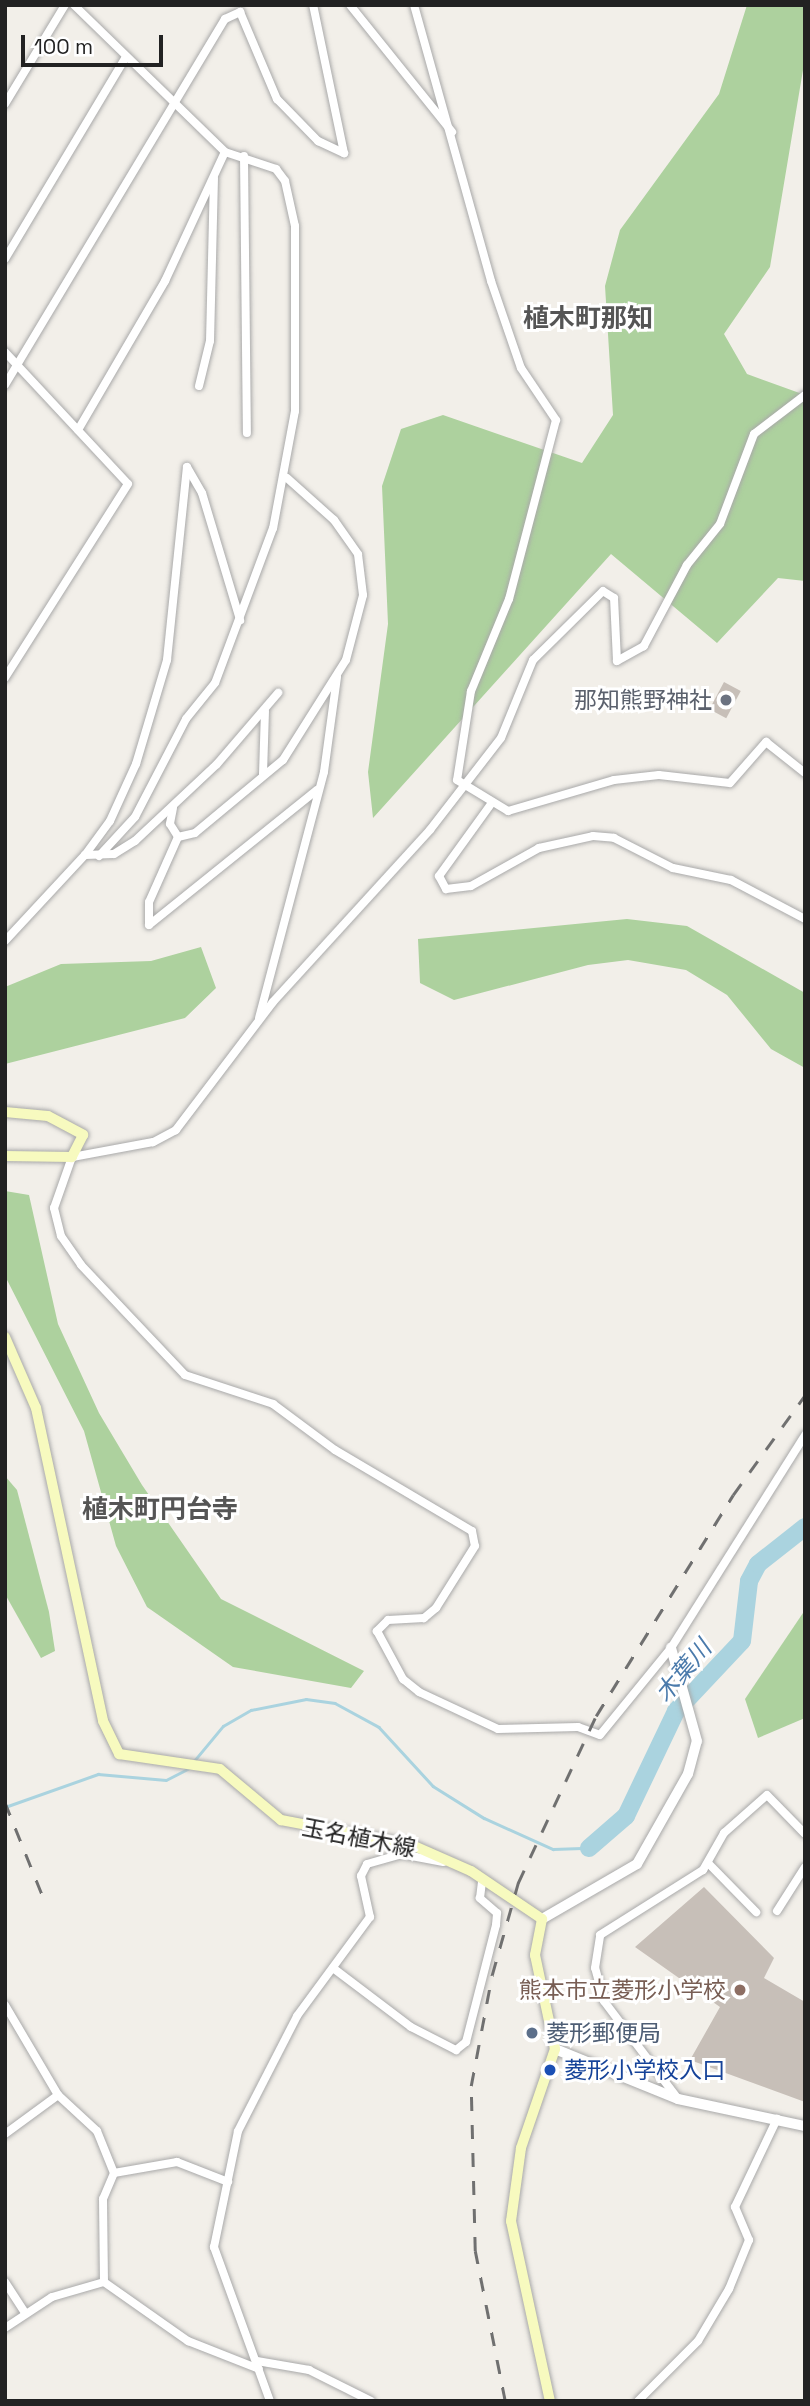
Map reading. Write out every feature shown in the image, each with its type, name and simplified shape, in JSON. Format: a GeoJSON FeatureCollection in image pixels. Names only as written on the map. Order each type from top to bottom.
{"type":"FeatureCollection","features":[{"type":"Feature","properties":{"kind":"main road"},"geometry":{"type":"LineString","coordinates":[[5,1111],[75,1126],[83,1143],[72,1157],[5,1156]]}},
{"type":"Feature","properties":{"kind":"main road","name":"玉名植木線"},"geometry":{"type":"LineString","coordinates":[[5,1336],[36,1408],[113,1747],[131,1759],[192,1760],[220,1769],[299,1828],[389,1840],[453,1863],[542,1919]]}},
{"type":"Feature","properties":{"kind":"main road"},"geometry":{"type":"LineString","coordinates":[[542,1919],[535,1955],[555,2049],[521,2148],[512,2208],[513,2247],[550,2401]]}},
{"type":"Feature","properties":{"kind":"street"},"geometry":{"type":"LineString","coordinates":[[5,104],[65,5]]}},
{"type":"Feature","properties":{"kind":"street"},"geometry":{"type":"LineString","coordinates":[[74,5],[225,152],[244,156],[276,169],[285,181],[295,226],[298,335],[287,478],[240,621],[215,683],[186,719],[135,817],[99,856]]}},
{"type":"Feature","properties":{"kind":"street"},"geometry":{"type":"LineString","coordinates":[[5,385],[174,103],[216,27],[240,12],[277,99],[318,141],[344,153],[313,5]]}},
{"type":"Feature","properties":{"kind":"street"},"geometry":{"type":"LineString","coordinates":[[350,5],[452,132]]}},
{"type":"Feature","properties":{"kind":"street"},"geometry":{"type":"LineString","coordinates":[[414,5],[521,368],[556,420],[509,599],[471,691],[456,775],[491,803],[522,810],[614,780],[659,775],[730,783],[766,742],[805,773]]}},
{"type":"Feature","properties":{"kind":"street"},"geometry":{"type":"LineString","coordinates":[[5,260],[126,57]]}},
{"type":"Feature","properties":{"kind":"street"},"geometry":{"type":"LineString","coordinates":[[78,430],[165,281],[225,152]]}},
{"type":"Feature","properties":{"kind":"street"},"geometry":{"type":"LineString","coordinates":[[244,156],[247,433]]}},
{"type":"Feature","properties":{"kind":"street"},"geometry":{"type":"LineString","coordinates":[[199,386],[210,341],[214,175]]}},
{"type":"Feature","properties":{"kind":"street"},"geometry":{"type":"LineString","coordinates":[[5,352],[128,484],[5,678]]}},
{"type":"Feature","properties":{"kind":"street"},"geometry":{"type":"LineString","coordinates":[[805,395],[754,434],[720,524],[687,565],[644,646],[617,661],[614,598],[603,592],[533,660],[501,738],[463,782],[404,860],[259,1019],[165,1138],[72,1157],[54,1208],[61,1236],[107,1297],[186,1375],[272,1404],[335,1450],[472,1531],[475,1546],[436,1608],[424,1618],[381,1623],[377,1631],[403,1679],[419,1692],[498,1729],[578,1727],[600,1735],[671,1648],[805,1435]]}},
{"type":"Feature","properties":{"kind":"street"},"geometry":{"type":"LineString","coordinates":[[5,941],[85,855],[110,821],[136,764],[164,673],[187,467],[202,493],[240,621]]}},
{"type":"Feature","properties":{"kind":"street"},"geometry":{"type":"LineString","coordinates":[[259,1019],[335,719],[337,677],[363,595],[358,554],[334,520],[287,478]]}},
{"type":"Feature","properties":{"kind":"street"},"geometry":{"type":"LineString","coordinates":[[178,836],[195,834],[263,774],[283,760],[337,677]]}},
{"type":"Feature","properties":{"kind":"street"},"geometry":{"type":"LineString","coordinates":[[85,855],[99,856],[126,848],[173,808],[265,711],[278,693]]}},
{"type":"Feature","properties":{"kind":"street"},"geometry":{"type":"LineString","coordinates":[[263,774],[265,711]]}},
{"type":"Feature","properties":{"kind":"street"},"geometry":{"type":"LineString","coordinates":[[178,836],[149,902],[149,925],[318,789]]}},
{"type":"Feature","properties":{"kind":"street"},"geometry":{"type":"LineString","coordinates":[[491,803],[439,876],[446,889],[471,886],[539,848],[593,836],[614,838],[673,868],[731,880],[805,919]]}},
{"type":"Feature","properties":{"kind":"street"},"geometry":{"type":"LineString","coordinates":[[173,808],[170,824],[178,836]]}},
{"type":"Feature","properties":{"kind":"street"},"geometry":{"type":"LineString","coordinates":[[542,1919],[637,1864],[688,1774],[697,1741],[671,1648]]}},
{"type":"Feature","properties":{"kind":"street"},"geometry":{"type":"LineString","coordinates":[[678,2099],[604,2001],[596,1951],[600,1935],[708,1863],[724,1833],[767,1795],[805,1834]]}},
{"type":"Feature","properties":{"kind":"street"},"geometry":{"type":"LineString","coordinates":[[270,2401],[214,2247],[238,2131],[266,2072],[333,1968],[370,1917],[361,1876],[367,1864],[401,1854],[453,1863]]}},
{"type":"Feature","properties":{"kind":"street"},"geometry":{"type":"LineString","coordinates":[[708,1863],[756,1912]]}},
{"type":"Feature","properties":{"kind":"street"},"geometry":{"type":"LineString","coordinates":[[777,1911],[805,1867]]}},
{"type":"Feature","properties":{"kind":"street"},"geometry":{"type":"LineString","coordinates":[[333,1968],[411,2027],[456,2050],[466,2042],[496,1925],[497,1913],[480,1898],[482,1881]]}},
{"type":"Feature","properties":{"kind":"street"},"geometry":{"type":"LineString","coordinates":[[5,2005],[58,2095],[97,2132],[114,2173],[103,2199],[104,2282]]}},
{"type":"Feature","properties":{"kind":"street"},"geometry":{"type":"LineString","coordinates":[[555,2049],[678,2099],[805,2126]]}},
{"type":"Feature","properties":{"kind":"street"},"geometry":{"type":"LineString","coordinates":[[5,2134],[58,2095]]}},
{"type":"Feature","properties":{"kind":"street"},"geometry":{"type":"LineString","coordinates":[[638,2401],[698,2341],[729,2289],[749,2240],[735,2207],[777,2119]]}},
{"type":"Feature","properties":{"kind":"street"},"geometry":{"type":"LineString","coordinates":[[114,2173],[177,2162],[228,2182]]}},
{"type":"Feature","properties":{"kind":"street"},"geometry":{"type":"LineString","coordinates":[[5,2282],[25,2313]]}},
{"type":"Feature","properties":{"kind":"street"},"geometry":{"type":"LineString","coordinates":[[5,2328],[25,2313],[104,2282]]}},
{"type":"Feature","properties":{"kind":"street"},"geometry":{"type":"LineString","coordinates":[[104,2282],[188,2341],[258,2365],[309,2370],[371,2401]]}},
{"type":"Feature","properties":{"kind":"green space"},"geometry":{"type":"Polygon","coordinates":[[[747,5],[805,5],[805,58],[770,267],[724,334],[747,374],[805,395],[805,581],[778,578],[717,643],[611,554],[373,818],[368,772],[388,624],[382,486],[401,429],[443,415],[582,463],[613,415],[605,286],[620,230],[719,94],[747,5]]]}},
{"type":"Feature","properties":{"kind":"green space"},"geometry":{"type":"Polygon","coordinates":[[[627,919],[687,926],[805,993],[805,1068],[771,1049],[727,995],[686,970],[628,960],[588,965],[454,1000],[420,983],[418,939],[627,919]]]}},
{"type":"Feature","properties":{"kind":"green space"},"geometry":{"type":"Polygon","coordinates":[[[201,947],[216,988],[185,1018],[5,1064],[5,987],[61,964],[151,961],[201,947]]]}},
{"type":"Feature","properties":{"kind":"green space"},"geometry":{"type":"Polygon","coordinates":[[[5,1191],[29,1195],[58,1324],[99,1413],[142,1485],[221,1599],[364,1671],[351,1688],[233,1667],[147,1607],[116,1546],[84,1431],[5,1276],[5,1191]]]}},
{"type":"Feature","properties":{"kind":"green space"},"geometry":{"type":"Polygon","coordinates":[[[5,1476],[17,1490],[49,1612],[55,1651],[41,1658],[5,1594],[5,1476]]]}},
{"type":"Feature","properties":{"kind":"green space"},"geometry":{"type":"Polygon","coordinates":[[[805,1610],[805,1718],[758,1738],[745,1699],[805,1610]]]}},
{"type":"Feature","properties":{"kind":"building","name":"那知熊野神社"},"geometry":{"type":"Polygon","coordinates":[[[724,682],[741,691],[726,718],[709,709],[724,682]]]}},
{"type":"Feature","properties":{"kind":"building","name":"熊本市立菱形小学校"},"geometry":{"type":"Polygon","coordinates":[[[704,1887],[774,1958],[764,1978],[805,2002],[805,2102],[690,2060],[720,2007],[635,1947],[704,1887]]]}},
{"type":"Feature","properties":{"kind":"waterway","name":"木葉川"},"geometry":{"type":"LineString","coordinates":[[589,1848],[626,1816],[676,1711],[742,1641],[749,1581],[758,1564],[805,1527]]}},
{"type":"Feature","properties":{"kind":"waterway"},"geometry":{"type":"LineString","coordinates":[[194,1761],[223,1726],[251,1710],[306,1699],[335,1703],[379,1727],[433,1786],[484,1818],[553,1849],[589,1848]]}},
{"type":"Feature","properties":{"kind":"waterway"},"geometry":{"type":"LineString","coordinates":[[5,1807],[98,1774],[166,1780],[191,1767]]}},
{"type":"Feature","properties":{"kind":"railway"},"geometry":{"type":"LineString","coordinates":[[505,2401],[475,2251],[471,2086],[492,1975],[518,1883],[596,1716],[733,1495],[805,1395]]}},
{"type":"Feature","properties":{"kind":"railway"},"geometry":{"type":"LineString","coordinates":[[5,1802],[44,1899]]}},
{"type":"Feature","properties":{"kind":"place","name":"那知熊野神社"},"geometry":{"type":"Point","coordinates":[726,700]}},
{"type":"Feature","properties":{"kind":"place","name":"熊本市立菱形小学校"},"geometry":{"type":"Point","coordinates":[740,1990]}},
{"type":"Feature","properties":{"kind":"place","name":"菱形郵便局"},"geometry":{"type":"Point","coordinates":[532,2033]}},
{"type":"Feature","properties":{"kind":"place","name":"菱形小学校入口"},"geometry":{"type":"Point","coordinates":[550,2070]}},
{"type":"Feature","properties":{"kind":"district","name":"植木町那知"},"geometry":{"type":"Point","coordinates":[588,319]}},
{"type":"Feature","properties":{"kind":"district","name":"植木町円台寺"},"geometry":{"type":"Point","coordinates":[160,1510]}}]}
